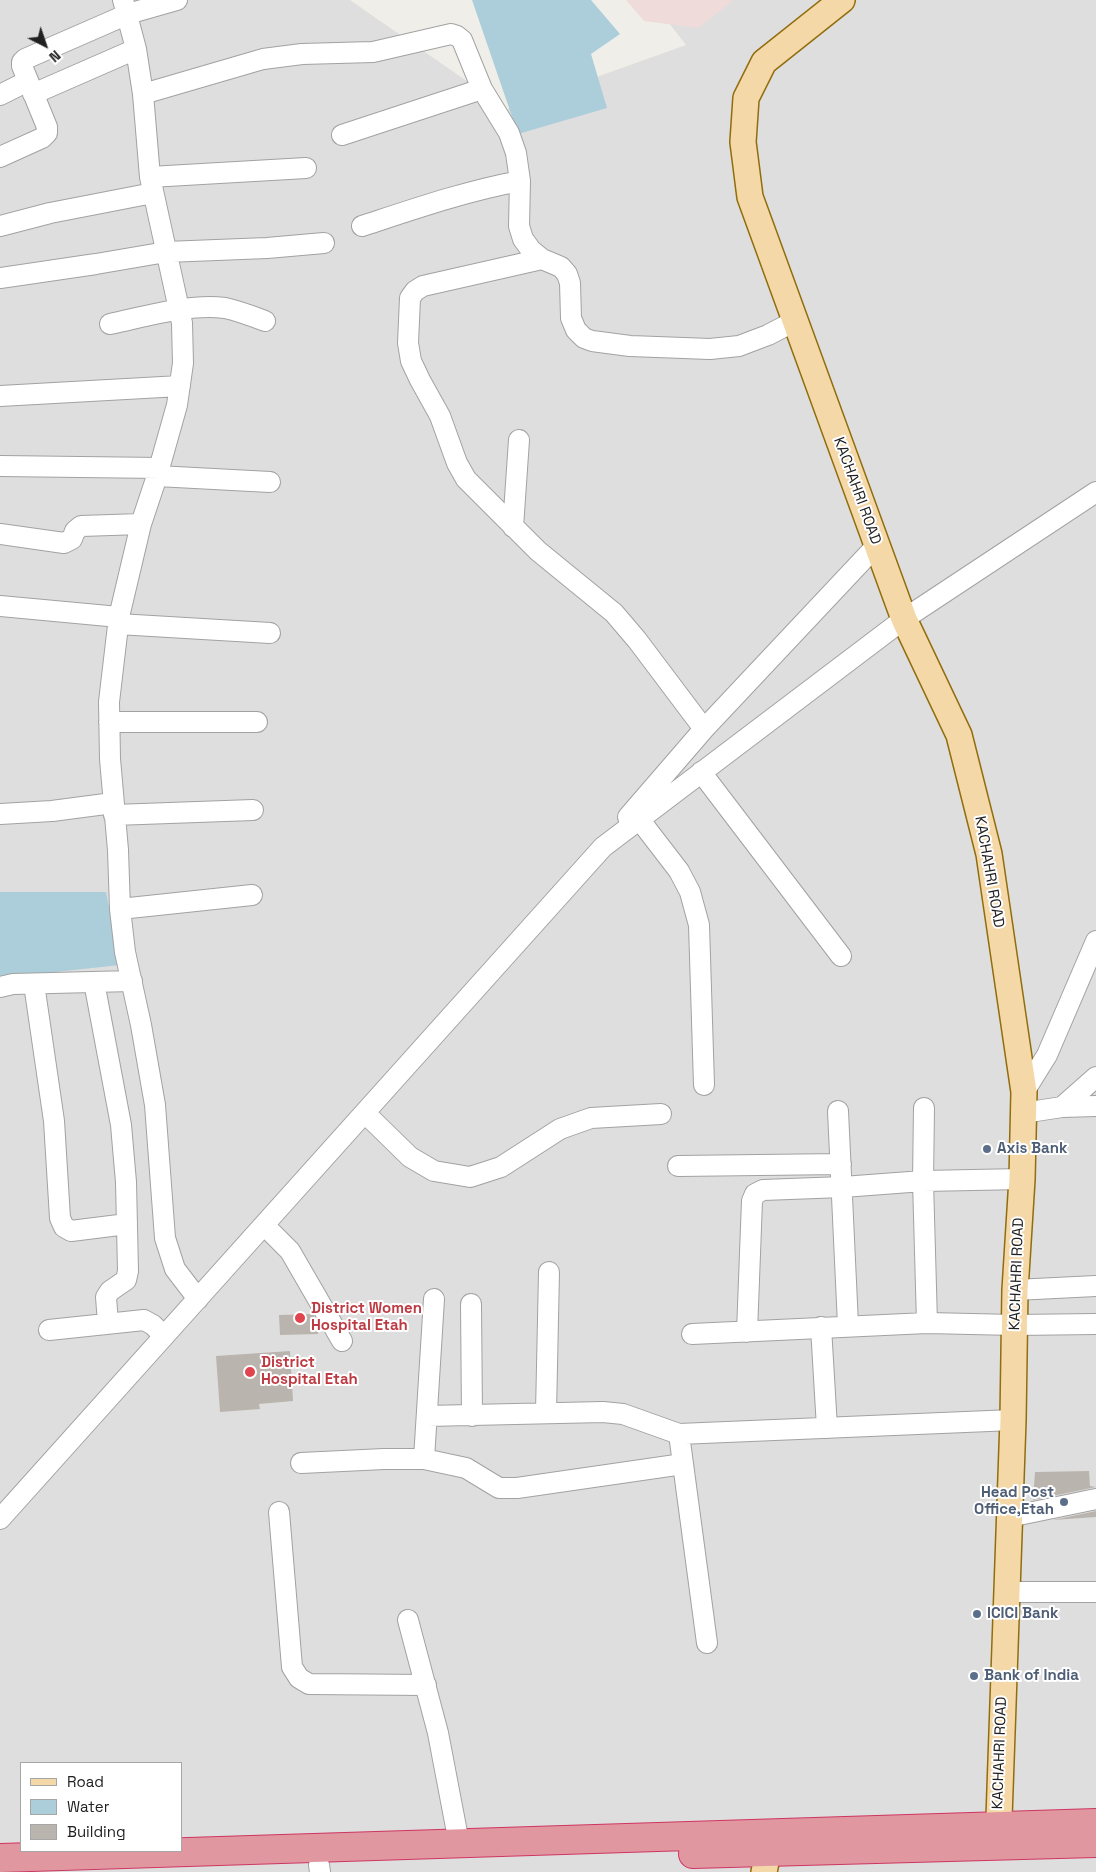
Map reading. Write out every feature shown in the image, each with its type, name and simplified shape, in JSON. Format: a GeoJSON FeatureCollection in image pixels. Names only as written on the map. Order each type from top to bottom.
{"type":"FeatureCollection","features":[{"type":"Feature","properties":{"kind":"highway"},"geometry":{"type":"LineString","coordinates":[[95,1872],[320,1868],[768,1852],[998,1836],[1096,1823]]}},
{"type":"Feature","properties":{"kind":"highway"},"geometry":{"type":"LineString","coordinates":[[998,1836],[1096,1843]]}},
{"type":"Feature","properties":{"kind":"highway"},"geometry":{"type":"LineString","coordinates":[[0,1858],[459,1843],[768,1852]]}},
{"type":"Feature","properties":{"kind":"main road","name":"KACHAHRI ROAD"},"geometry":{"type":"LineString","coordinates":[[842,0],[764,62],[746,98],[743,142],[750,197],[904,619],[959,735],[989,854],[1024,1103],[1022,1179],[1015,1290],[1013,1420],[998,1836]]}},
{"type":"Feature","properties":{"kind":"street"},"geometry":{"type":"LineString","coordinates":[[0,157],[42,138],[47,133],[47,127],[22,66],[22,62],[25,59],[125,7],[177,0]]}},
{"type":"Feature","properties":{"kind":"street"},"geometry":{"type":"LineString","coordinates":[[125,7],[136,49],[143,94],[152,185],[180,310],[183,363],[177,405],[141,524],[119,621],[109,702],[109,722],[120,909],[125,952],[156,1105],[165,1238],[174,1269],[198,1299]]}},
{"type":"Feature","properties":{"kind":"street"},"geometry":{"type":"LineString","coordinates":[[143,94],[263,59],[302,54],[373,52],[451,34],[457,36],[462,40],[482,89],[509,133],[516,153],[520,181],[519,226],[523,239],[531,250],[542,259],[561,267],[567,274],[570,283],[571,318],[576,330],[584,338],[592,341],[630,346],[710,349],[739,346],[768,335],[795,321]]}},
{"type":"Feature","properties":{"kind":"street"},"geometry":{"type":"LineString","coordinates":[[0,95],[30,88],[136,49]]}},
{"type":"Feature","properties":{"kind":"street"},"geometry":{"type":"LineString","coordinates":[[342,135],[482,89]]}},
{"type":"Feature","properties":{"kind":"street"},"geometry":{"type":"LineString","coordinates":[[0,226],[152,185],[306,168]]}},
{"type":"Feature","properties":{"kind":"street"},"geometry":{"type":"LineString","coordinates":[[362,226],[487,187],[520,181]]}},
{"type":"Feature","properties":{"kind":"street"},"geometry":{"type":"LineString","coordinates":[[0,278],[166,252],[267,248],[324,243]]}},
{"type":"Feature","properties":{"kind":"street"},"geometry":{"type":"LineString","coordinates":[[542,259],[423,286],[415,291],[410,298],[408,343],[411,361],[440,416],[457,463],[466,479],[538,551],[614,613],[637,640],[704,730]]}},
{"type":"Feature","properties":{"kind":"street"},"geometry":{"type":"LineString","coordinates":[[110,324],[180,310],[208,308],[224,308],[265,321]]}},
{"type":"Feature","properties":{"kind":"street"},"geometry":{"type":"LineString","coordinates":[[0,396],[180,386]]}},
{"type":"Feature","properties":{"kind":"street"},"geometry":{"type":"LineString","coordinates":[[512,527],[519,440]]}},
{"type":"Feature","properties":{"kind":"street"},"geometry":{"type":"LineString","coordinates":[[0,466],[158,472],[270,482]]}},
{"type":"Feature","properties":{"kind":"street"},"geometry":{"type":"LineString","coordinates":[[602,847],[904,619],[1096,492]]}},
{"type":"Feature","properties":{"kind":"street"},"geometry":{"type":"LineString","coordinates":[[0,534],[64,543],[72,539],[75,531],[81,526],[141,524]]}},
{"type":"Feature","properties":{"kind":"street"},"geometry":{"type":"LineString","coordinates":[[3,1512],[365,1113],[704,730],[877,545]]}},
{"type":"Feature","properties":{"kind":"street"},"geometry":{"type":"LineString","coordinates":[[0,606],[119,621],[270,633]]}},
{"type":"Feature","properties":{"kind":"street"},"geometry":{"type":"LineString","coordinates":[[109,722],[257,722]]}},
{"type":"Feature","properties":{"kind":"street"},"geometry":{"type":"LineString","coordinates":[[701,772],[841,956]]}},
{"type":"Feature","properties":{"kind":"street"},"geometry":{"type":"LineString","coordinates":[[0,814],[114,809],[253,810]]}},
{"type":"Feature","properties":{"kind":"street"},"geometry":{"type":"LineString","coordinates":[[639,819],[678,870],[690,892],[699,925],[704,1085]]}},
{"type":"Feature","properties":{"kind":"street"},"geometry":{"type":"LineString","coordinates":[[120,909],[252,895]]}},
{"type":"Feature","properties":{"kind":"street"},"geometry":{"type":"LineString","coordinates":[[1096,941],[1024,1103],[1062,1108],[1096,1106]]}},
{"type":"Feature","properties":{"kind":"street"},"geometry":{"type":"LineString","coordinates":[[0,987],[13,984],[132,981]]}},
{"type":"Feature","properties":{"kind":"street"},"geometry":{"type":"LineString","coordinates":[[94,982],[121,1125],[126,1182],[128,1271],[126,1280],[110,1291],[106,1297],[108,1323]]}},
{"type":"Feature","properties":{"kind":"street"},"geometry":{"type":"LineString","coordinates":[[34,984],[54,1122],[60,1218],[64,1227],[71,1231],[127,1224]]}},
{"type":"Feature","properties":{"kind":"street"},"geometry":{"type":"LineString","coordinates":[[1062,1108],[1096,1077]]}},
{"type":"Feature","properties":{"kind":"street"},"geometry":{"type":"LineString","coordinates":[[924,1108],[923,1181],[927,1323]]}},
{"type":"Feature","properties":{"kind":"street"},"geometry":{"type":"LineString","coordinates":[[838,1111],[848,1326]]}},
{"type":"Feature","properties":{"kind":"street"},"geometry":{"type":"LineString","coordinates":[[365,1113],[410,1157],[434,1172],[470,1176],[501,1166],[560,1130],[591,1118],[661,1114]]}},
{"type":"Feature","properties":{"kind":"street"},"geometry":{"type":"LineString","coordinates":[[678,1166],[841,1164]]}},
{"type":"Feature","properties":{"kind":"street"},"geometry":{"type":"LineString","coordinates":[[746,1332],[752,1201],[755,1194],[763,1190],[923,1181],[1022,1179]]}},
{"type":"Feature","properties":{"kind":"street"},"geometry":{"type":"LineString","coordinates":[[264,1225],[290,1251],[342,1341]]}},
{"type":"Feature","properties":{"kind":"street"},"geometry":{"type":"LineString","coordinates":[[546,1414],[549,1272]]}},
{"type":"Feature","properties":{"kind":"street"},"geometry":{"type":"LineString","coordinates":[[1015,1290],[1096,1286]]}},
{"type":"Feature","properties":{"kind":"street"},"geometry":{"type":"LineString","coordinates":[[424,1460],[434,1298]]}},
{"type":"Feature","properties":{"kind":"street"},"geometry":{"type":"LineString","coordinates":[[471,1304],[472,1416]]}},
{"type":"Feature","properties":{"kind":"street"},"geometry":{"type":"LineString","coordinates":[[49,1330],[144,1320],[153,1324],[164,1336]]}},
{"type":"Feature","properties":{"kind":"street"},"geometry":{"type":"LineString","coordinates":[[692,1334],[927,1323],[1096,1324]]}},
{"type":"Feature","properties":{"kind":"street"},"geometry":{"type":"LineString","coordinates":[[821,1327],[827,1428]]}},
{"type":"Feature","properties":{"kind":"street"},"geometry":{"type":"LineString","coordinates":[[427,1416],[603,1412],[623,1414],[679,1434],[1013,1420]]}},
{"type":"Feature","properties":{"kind":"street"},"geometry":{"type":"LineString","coordinates":[[679,1434],[707,1643]]}},
{"type":"Feature","properties":{"kind":"street"},"geometry":{"type":"LineString","coordinates":[[300,1463],[384,1459],[424,1460],[466,1468],[499,1488],[517,1488],[683,1464]]}},
{"type":"Feature","properties":{"kind":"street"},"geometry":{"type":"LineString","coordinates":[[1009,1517],[1096,1499]]}},
{"type":"Feature","properties":{"kind":"street"},"geometry":{"type":"LineString","coordinates":[[279,1512],[292,1667],[298,1678],[309,1684],[426,1685]]}},
{"type":"Feature","properties":{"kind":"street"},"geometry":{"type":"LineString","coordinates":[[1006,1592],[1096,1592]]}},
{"type":"Feature","properties":{"kind":"street"},"geometry":{"type":"LineString","coordinates":[[408,1620],[438,1733],[459,1843]]}},
{"type":"Feature","properties":{"kind":"shaded area"},"geometry":{"type":"Polygon","coordinates":[[[0,0],[350,0],[507,109],[686,45],[651,0],[1096,0],[1096,1872],[0,1872],[0,0]]]}},
{"type":"Feature","properties":{"kind":"shaded area"},"geometry":{"type":"Polygon","coordinates":[[[626,0],[734,0],[698,28],[644,21],[626,0]]]}},
{"type":"Feature","properties":{"kind":"water"},"geometry":{"type":"Polygon","coordinates":[[[472,0],[591,0],[620,34],[591,54],[607,108],[518,134],[472,0]]]}},
{"type":"Feature","properties":{"kind":"water"},"geometry":{"type":"Polygon","coordinates":[[[0,892],[106,892],[120,965],[0,978],[0,892]]]}},
{"type":"Feature","properties":{"kind":"building"},"geometry":{"type":"Polygon","coordinates":[[[313,1314],[317,1322],[318,1334],[280,1335],[279,1315],[313,1314]]]}},
{"type":"Feature","properties":{"kind":"building"},"geometry":{"type":"Polygon","coordinates":[[[290,1351],[293,1401],[259,1404],[260,1409],[220,1412],[216,1356],[290,1351]]]}},
{"type":"Feature","properties":{"kind":"building"},"geometry":{"type":"Polygon","coordinates":[[[1089,1471],[1090,1486],[1096,1487],[1033,1500],[1035,1472],[1089,1471]]]}},
{"type":"Feature","properties":{"kind":"building"},"geometry":{"type":"Polygon","coordinates":[[[1096,1511],[1096,1517],[1053,1520],[1096,1511]]]}},
{"type":"Feature","properties":{"kind":"place","name":"Axis Bank"},"geometry":{"type":"Point","coordinates":[987,1149]}},
{"type":"Feature","properties":{"kind":"place","name":"District Women Hospital Etah"},"geometry":{"type":"Point","coordinates":[300,1318]}},
{"type":"Feature","properties":{"kind":"place","name":"District Hospital Etah"},"geometry":{"type":"Point","coordinates":[250,1372]}},
{"type":"Feature","properties":{"kind":"place","name":"Head Post Office,Etah"},"geometry":{"type":"Point","coordinates":[1064,1502]}},
{"type":"Feature","properties":{"kind":"place","name":"ICICI Bank"},"geometry":{"type":"Point","coordinates":[977,1614]}},
{"type":"Feature","properties":{"kind":"place","name":"Bank of India"},"geometry":{"type":"Point","coordinates":[974,1676]}}]}
